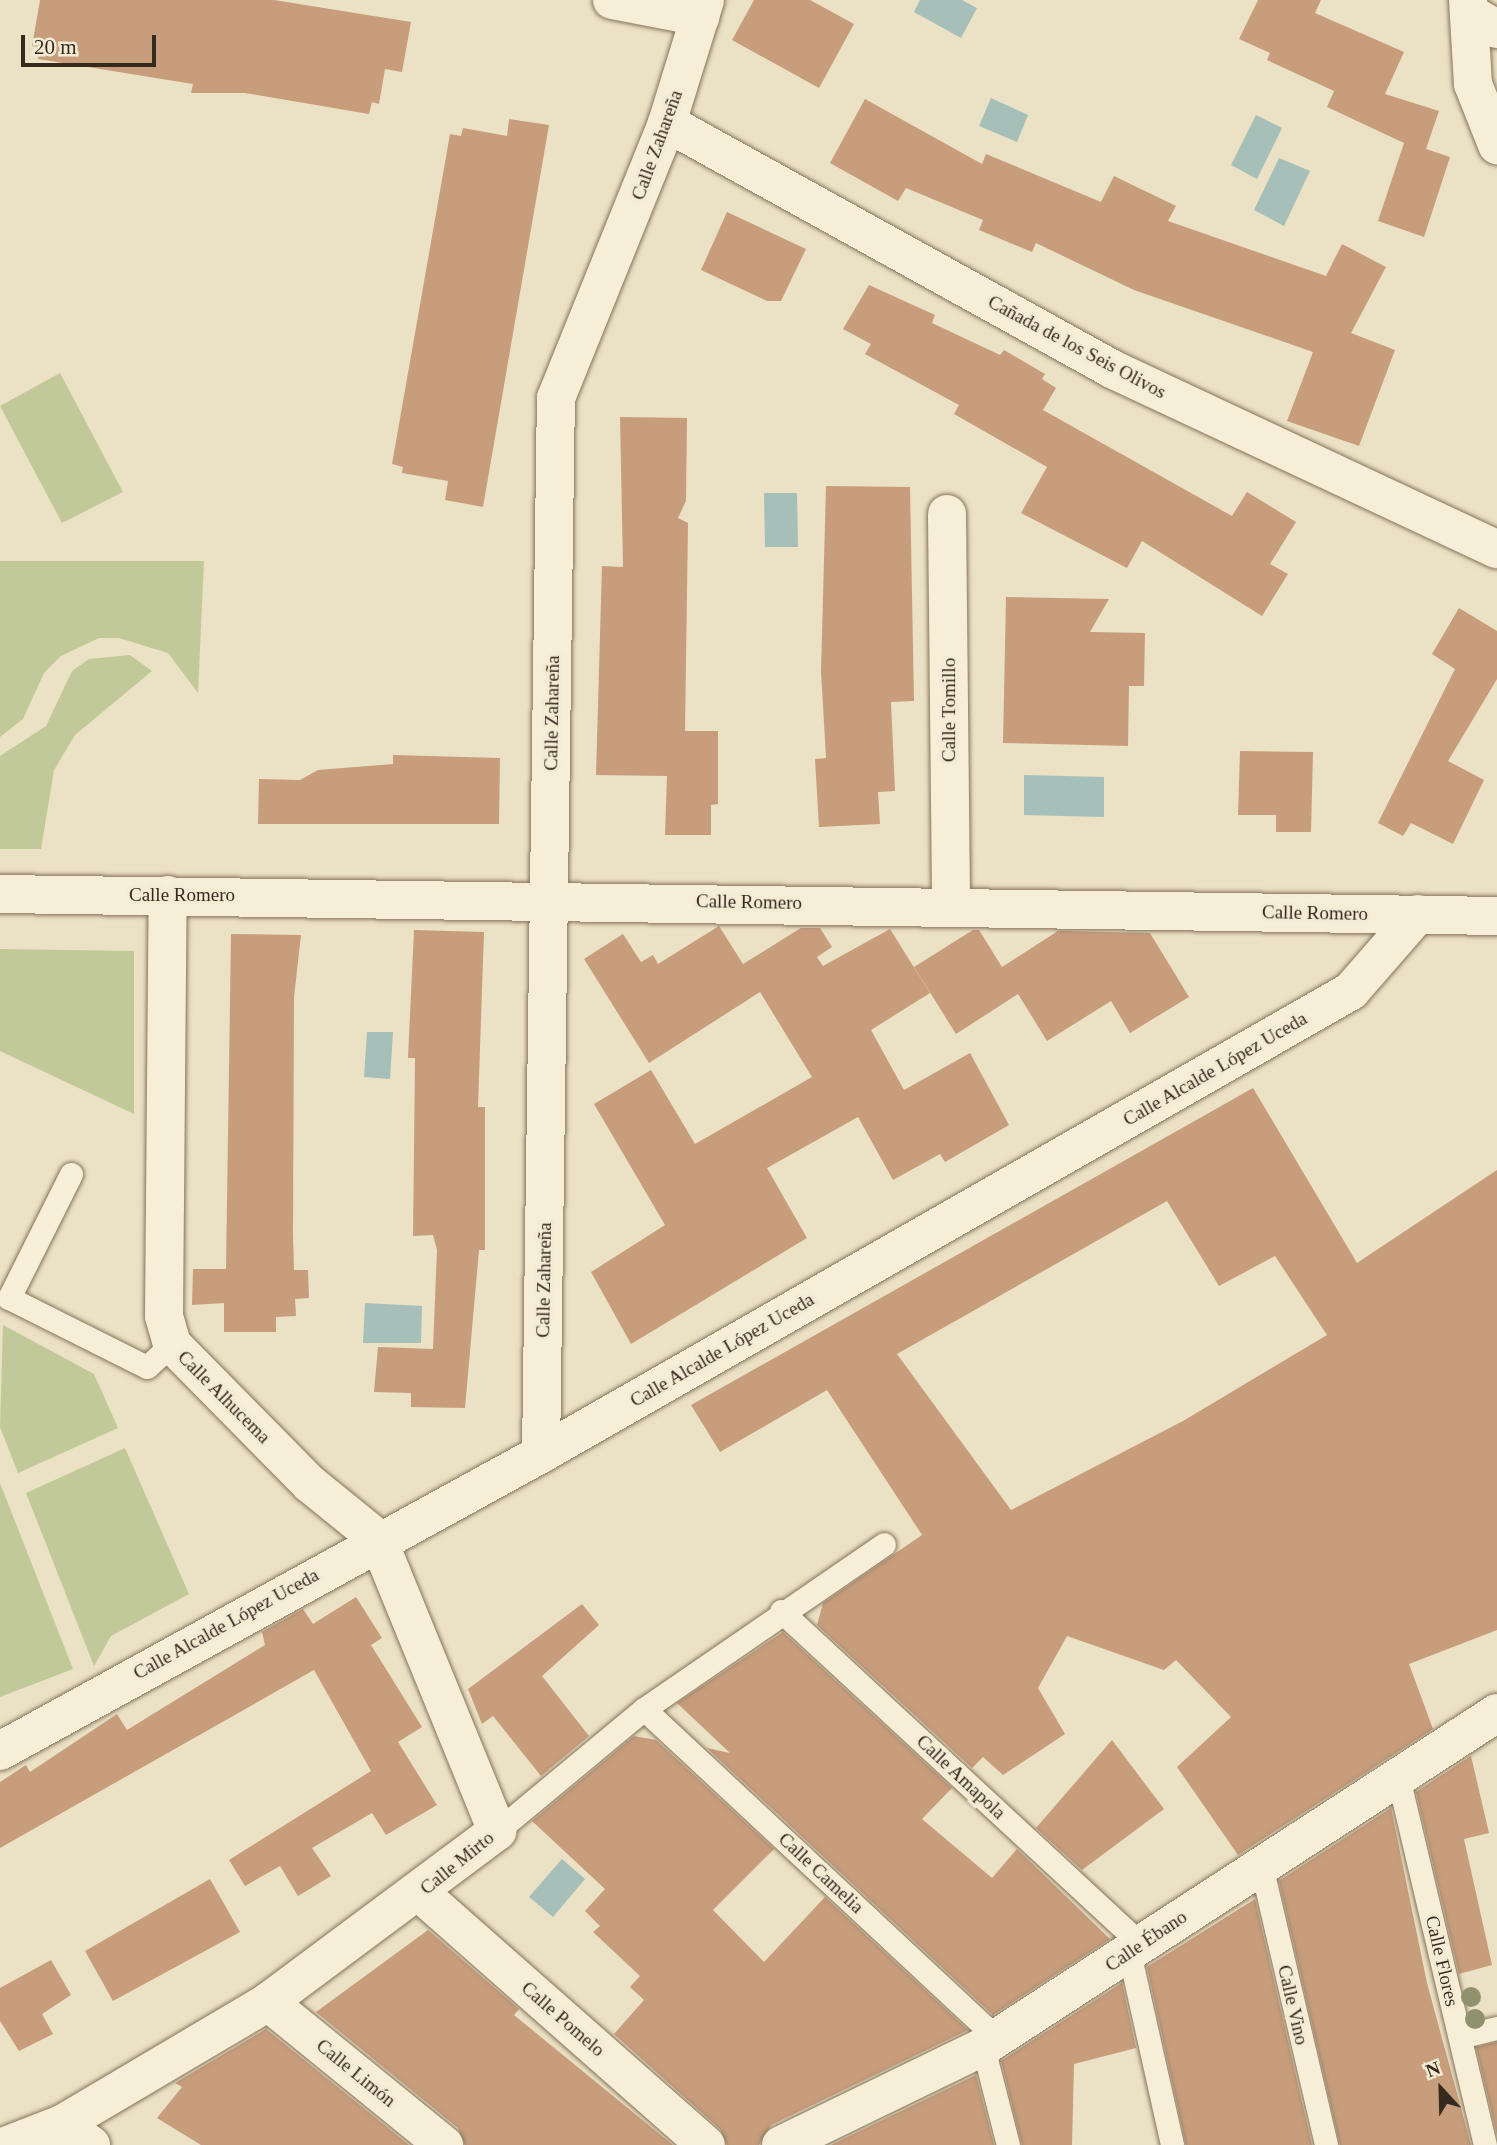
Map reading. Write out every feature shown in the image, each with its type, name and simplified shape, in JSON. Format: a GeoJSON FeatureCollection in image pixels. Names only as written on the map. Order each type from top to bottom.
{"type":"FeatureCollection","features":[{"type":"Feature","properties":{"kind":"street"},"geometry":{"type":"LineString","coordinates":[[612,0],[702,8]]}},
{"type":"Feature","properties":{"kind":"street","name":"Calle Zahareña"},"geometry":{"type":"LineString","coordinates":[[541,1454],[556,398],[667,123],[702,8]]}},
{"type":"Feature","properties":{"kind":"street"},"geometry":{"type":"LineString","coordinates":[[1469,10],[1473,84],[1497,145]]}},
{"type":"Feature","properties":{"kind":"street","name":"Cañada de los Seis Olivos"},"geometry":{"type":"LineString","coordinates":[[667,123],[1112,369],[1497,549]]}},
{"type":"Feature","properties":{"kind":"street","name":"Calle Tomillo"},"geometry":{"type":"LineString","coordinates":[[947,514],[951,906]]}},
{"type":"Feature","properties":{"kind":"street","name":"Calle Romero"},"geometry":{"type":"LineString","coordinates":[[0,894],[550,898],[1497,916]]}},
{"type":"Feature","properties":{"kind":"street","name":"Calle Alhucema"},"geometry":{"type":"LineString","coordinates":[[168,895],[164,1316],[172,1344],[310,1484],[378,1539],[497,1831]]}},
{"type":"Feature","properties":{"kind":"street","name":"Calle Alcalde López Uceda"},"geometry":{"type":"LineString","coordinates":[[0,1751],[378,1539],[541,1454],[1351,991],[1418,914]]}},
{"type":"Feature","properties":{"kind":"street","name":"Calle Ébano"},"geometry":{"type":"LineString","coordinates":[[781,2145],[843,2132],[990,2042],[1497,1713]]}},
{"type":"Feature","properties":{"kind":"street","name":"Calle Mirto"},"geometry":{"type":"LineString","coordinates":[[8,2145],[77,2135],[420,1894],[497,1831]]}},
{"type":"Feature","properties":{"kind":"street","name":"Calle Pomelo"},"geometry":{"type":"LineString","coordinates":[[420,1894],[706,2145]]}},
{"type":"Feature","properties":{"kind":"street","name":"Calle Limón"},"geometry":{"type":"LineString","coordinates":[[268,2002],[444,2145]]}},
{"type":"Feature","properties":{"kind":"lane"},"geometry":{"type":"LineString","coordinates":[[71,1174],[9,1298],[147,1367],[172,1344]]}},
{"type":"Feature","properties":{"kind":"lane","name":"Calle Mirto"},"geometry":{"type":"LineString","coordinates":[[497,1831],[644,1709],[781,1611],[884,1544]]}},
{"type":"Feature","properties":{"kind":"lane","name":"Calle Amapola"},"geometry":{"type":"LineString","coordinates":[[781,1611],[1135,1948]]}},
{"type":"Feature","properties":{"kind":"lane","name":"Calle Camelia"},"geometry":{"type":"LineString","coordinates":[[644,1709],[990,2042]]}},
{"type":"Feature","properties":{"kind":"lane","name":"Calle Flores"},"geometry":{"type":"LineString","coordinates":[[1398,1777],[1485,2145]]}},
{"type":"Feature","properties":{"kind":"lane","name":"Calle Vino"},"geometry":{"type":"LineString","coordinates":[[1261,1865],[1326,2145]]}},
{"type":"Feature","properties":{"kind":"lane"},"geometry":{"type":"LineString","coordinates":[[1135,1948],[1172,2145]]}},
{"type":"Feature","properties":{"kind":"lane"},"geometry":{"type":"LineString","coordinates":[[1460,2037],[1497,2028]]}},
{"type":"Feature","properties":{"kind":"lane"},"geometry":{"type":"LineString","coordinates":[[990,2042],[1008,2145]]}},
{"type":"Feature","properties":{"kind":"green space"},"geometry":{"type":"Polygon","coordinates":[[[60,373],[123,492],[62,523],[0,406],[60,373]]]}},
{"type":"Feature","properties":{"kind":"green space"},"geometry":{"type":"Polygon","coordinates":[[[0,561],[204,561],[198,693],[168,653],[119,638],[99,638],[61,656],[44,673],[23,719],[0,737],[0,561]]]}},
{"type":"Feature","properties":{"kind":"green space"},"geometry":{"type":"Polygon","coordinates":[[[130,655],[152,671],[75,735],[54,770],[41,849],[0,849],[0,756],[46,726],[72,671],[89,659],[130,655]]]}},
{"type":"Feature","properties":{"kind":"green space"},"geometry":{"type":"Polygon","coordinates":[[[0,949],[134,951],[134,1114],[0,1051],[0,949]]]}},
{"type":"Feature","properties":{"kind":"green space"},"geometry":{"type":"Polygon","coordinates":[[[3,1325],[94,1374],[118,1428],[18,1473],[0,1427],[3,1325]]]}},
{"type":"Feature","properties":{"kind":"green space"},"geometry":{"type":"Polygon","coordinates":[[[125,1448],[189,1594],[111,1636],[94,1666],[26,1493],[125,1448]]]}},
{"type":"Feature","properties":{"kind":"green space"},"geometry":{"type":"Polygon","coordinates":[[[0,1483],[73,1669],[0,1697],[0,1483]]]}},
{"type":"Feature","properties":{"kind":"water"},"geometry":{"type":"Polygon","coordinates":[[[920,0],[962,0],[977,8],[961,38],[914,12],[920,0]]]}},
{"type":"Feature","properties":{"kind":"water"},"geometry":{"type":"Polygon","coordinates":[[[991,98],[1028,115],[1017,142],[979,126],[991,98]]]}},
{"type":"Feature","properties":{"kind":"water"},"geometry":{"type":"Polygon","coordinates":[[[1256,115],[1282,128],[1257,179],[1231,165],[1256,115]]]}},
{"type":"Feature","properties":{"kind":"water"},"geometry":{"type":"Polygon","coordinates":[[[1279,158],[1310,171],[1284,226],[1254,210],[1279,158]]]}},
{"type":"Feature","properties":{"kind":"water"},"geometry":{"type":"Polygon","coordinates":[[[764,493],[797,493],[798,547],[765,547],[764,493]]]}},
{"type":"Feature","properties":{"kind":"water"},"geometry":{"type":"Polygon","coordinates":[[[1024,775],[1104,777],[1104,817],[1024,815],[1024,775]]]}},
{"type":"Feature","properties":{"kind":"water"},"geometry":{"type":"Polygon","coordinates":[[[367,1032],[393,1032],[390,1079],[364,1077],[367,1032]]]}},
{"type":"Feature","properties":{"kind":"water"},"geometry":{"type":"Polygon","coordinates":[[[365,1303],[422,1306],[421,1343],[363,1343],[365,1303]]]}},
{"type":"Feature","properties":{"kind":"water"},"geometry":{"type":"Polygon","coordinates":[[[562,1859],[585,1879],[553,1917],[529,1897],[562,1859]]]}},
{"type":"Feature","properties":{"kind":"building"},"geometry":{"type":"Polygon","coordinates":[[[40,0],[274,0],[411,22],[402,72],[385,69],[379,104],[372,102],[369,114],[245,93],[191,93],[193,84],[38,59],[40,47],[32,46],[40,0]]]}},
{"type":"Feature","properties":{"kind":"building"},"geometry":{"type":"Polygon","coordinates":[[[754,0],[810,0],[854,24],[819,88],[732,40],[754,0]]]}},
{"type":"Feature","properties":{"kind":"building"},"geometry":{"type":"Polygon","coordinates":[[[1258,0],[1321,0],[1315,13],[1404,52],[1385,94],[1439,111],[1426,149],[1450,157],[1424,237],[1378,221],[1404,143],[1327,107],[1334,91],[1267,60],[1270,53],[1239,39],[1258,0]]]}},
{"type":"Feature","properties":{"kind":"building"},"geometry":{"type":"Polygon","coordinates":[[[865,99],[982,164],[986,154],[1101,202],[1114,176],[1176,206],[1168,221],[1326,276],[1342,244],[1386,267],[1351,333],[1395,350],[1359,446],[1287,421],[1313,352],[1134,290],[1036,243],[1032,252],[979,230],[983,220],[906,188],[898,201],[830,163],[865,99]]]}},
{"type":"Feature","properties":{"kind":"building"},"geometry":{"type":"Polygon","coordinates":[[[509,119],[549,125],[483,507],[445,500],[448,481],[402,473],[403,467],[392,464],[450,134],[461,136],[463,128],[507,136],[509,119]]]}},
{"type":"Feature","properties":{"kind":"building"},"geometry":{"type":"Polygon","coordinates":[[[727,212],[806,249],[781,301],[767,301],[701,270],[727,212]]]}},
{"type":"Feature","properties":{"kind":"building"},"geometry":{"type":"Polygon","coordinates":[[[869,285],[935,315],[932,323],[1000,355],[1004,350],[1045,374],[1042,379],[1056,388],[1043,410],[1232,516],[1247,492],[1296,522],[1270,564],[1288,574],[1262,616],[1142,541],[1127,568],[1021,513],[1047,467],[954,414],[959,405],[865,354],[871,344],[843,329],[869,285]]]}},
{"type":"Feature","properties":{"kind":"building"},"geometry":{"type":"Polygon","coordinates":[[[620,417],[687,418],[686,501],[678,518],[688,523],[685,731],[718,731],[718,804],[711,805],[711,835],[665,835],[667,776],[596,775],[602,566],[623,567],[620,417]]]}},
{"type":"Feature","properties":{"kind":"building"},"geometry":{"type":"Polygon","coordinates":[[[826,486],[910,487],[914,701],[891,702],[895,791],[878,792],[880,824],[819,827],[815,759],[826,758],[821,671],[826,486]]]}},
{"type":"Feature","properties":{"kind":"building"},"geometry":{"type":"Polygon","coordinates":[[[1006,597],[1109,599],[1090,632],[1145,633],[1144,686],[1129,686],[1128,746],[1003,743],[1006,597]]]}},
{"type":"Feature","properties":{"kind":"building"},"geometry":{"type":"Polygon","coordinates":[[[1459,608],[1497,631],[1497,679],[1448,761],[1484,780],[1453,844],[1411,823],[1403,836],[1378,823],[1455,669],[1432,654],[1459,608]]]}},
{"type":"Feature","properties":{"kind":"building"},"geometry":{"type":"Polygon","coordinates":[[[1240,751],[1313,752],[1311,832],[1276,832],[1276,815],[1238,815],[1240,751]]]}},
{"type":"Feature","properties":{"kind":"building"},"geometry":{"type":"Polygon","coordinates":[[[393,755],[500,758],[499,824],[258,824],[259,779],[300,780],[318,770],[393,764],[393,755]]]}},
{"type":"Feature","properties":{"kind":"building"},"geometry":{"type":"Polygon","coordinates":[[[719,926],[743,964],[801,928],[820,928],[832,947],[817,957],[823,966],[890,929],[930,993],[871,1030],[904,1090],[970,1053],[1009,1125],[945,1162],[940,1154],[893,1180],[858,1117],[767,1168],[807,1238],[631,1344],[591,1272],[665,1225],[594,1104],[651,1070],[695,1144],[812,1077],[760,992],[649,1063],[584,959],[623,934],[641,962],[653,955],[658,964],[719,926]]]}},
{"type":"Feature","properties":{"kind":"building"},"geometry":{"type":"Polygon","coordinates":[[[414,930],[484,932],[478,1107],[485,1107],[485,1250],[479,1250],[465,1408],[411,1407],[411,1393],[374,1392],[378,1347],[433,1349],[437,1250],[433,1235],[413,1236],[415,1058],[408,1058],[414,930]]]}},
{"type":"Feature","properties":{"kind":"building"},"geometry":{"type":"Polygon","coordinates":[[[973,930],[979,930],[1002,967],[1058,931],[1150,933],[1189,997],[1130,1033],[1111,1001],[1047,1041],[1018,994],[956,1034],[914,967],[973,930]]]}},
{"type":"Feature","properties":{"kind":"building"},"geometry":{"type":"Polygon","coordinates":[[[231,934],[301,935],[294,997],[293,1234],[294,1270],[308,1270],[309,1298],[295,1299],[296,1316],[276,1317],[276,1332],[224,1332],[224,1303],[192,1305],[193,1269],[226,1269],[231,934]]]}},
{"type":"Feature","properties":{"kind":"building"},"geometry":{"type":"Polygon","coordinates":[[[1253,1088],[1357,1263],[1497,1170],[1497,1630],[1409,1664],[1433,1729],[1238,1855],[1177,1767],[1231,1717],[1176,1660],[1164,1670],[1067,1636],[1038,1688],[1065,1734],[1003,1775],[983,1757],[972,1768],[817,1625],[823,1603],[922,1535],[827,1390],[720,1452],[691,1405],[1253,1088]],[[1167,1201],[897,1354],[1011,1510],[1183,1421],[1327,1335],[1275,1256],[1219,1286],[1167,1201]]]}},
{"type":"Feature","properties":{"kind":"building"},"geometry":{"type":"Polygon","coordinates":[[[356,1597],[382,1638],[371,1645],[422,1727],[398,1742],[437,1805],[386,1835],[372,1813],[312,1848],[331,1876],[298,1896],[280,1866],[245,1886],[229,1860],[371,1771],[314,1670],[0,1848],[0,1782],[26,1765],[30,1772],[117,1714],[127,1730],[265,1645],[262,1632],[303,1609],[313,1624],[356,1597]]]}},
{"type":"Feature","properties":{"kind":"building"},"geometry":{"type":"Polygon","coordinates":[[[582,1604],[599,1625],[542,1676],[589,1736],[541,1776],[493,1716],[482,1724],[468,1689],[582,1604]]]}},
{"type":"Feature","properties":{"kind":"building"},"geometry":{"type":"Polygon","coordinates":[[[783,1632],[952,1788],[922,1819],[992,1878],[1017,1849],[1110,1939],[993,2015],[707,1748],[730,1753],[677,1703],[783,1632]]]}},
{"type":"Feature","properties":{"kind":"building"},"geometry":{"type":"Polygon","coordinates":[[[634,1736],[656,1740],[774,1849],[713,1910],[764,1962],[825,1897],[968,2030],[771,2125],[759,2145],[727,2145],[720,2129],[614,2034],[644,2000],[630,1987],[640,1976],[593,1932],[600,1926],[585,1911],[605,1889],[532,1821],[634,1736]]]}},
{"type":"Feature","properties":{"kind":"building"},"geometry":{"type":"Polygon","coordinates":[[[1112,1740],[1164,1809],[1082,1870],[1036,1828],[1112,1740]]]}},
{"type":"Feature","properties":{"kind":"building"},"geometry":{"type":"Polygon","coordinates":[[[1471,1756],[1489,1833],[1464,1839],[1492,1965],[1459,1974],[1416,1792],[1471,1756]]]}},
{"type":"Feature","properties":{"kind":"building"},"geometry":{"type":"Polygon","coordinates":[[[1391,1808],[1427,1983],[1471,2145],[1340,2145],[1279,1881],[1391,1808]]]}},
{"type":"Feature","properties":{"kind":"building"},"geometry":{"type":"Polygon","coordinates":[[[210,1879],[240,1932],[113,2001],[85,1951],[210,1879]]]}},
{"type":"Feature","properties":{"kind":"building"},"geometry":{"type":"Polygon","coordinates":[[[1255,1899],[1312,2145],[1186,2145],[1147,1967],[1255,1899]]]}},
{"type":"Feature","properties":{"kind":"building"},"geometry":{"type":"Polygon","coordinates":[[[428,1930],[519,2009],[514,2015],[673,2145],[465,2145],[458,2128],[316,2012],[428,1930]]]}},
{"type":"Feature","properties":{"kind":"building"},"geometry":{"type":"Polygon","coordinates":[[[51,1960],[71,1995],[42,2014],[53,2034],[19,2051],[0,2021],[0,1988],[51,1960]]]}},
{"type":"Feature","properties":{"kind":"building"},"geometry":{"type":"Polygon","coordinates":[[[1122,1983],[1136,2048],[1074,2064],[1072,2145],[1022,2145],[1001,2061],[1122,1983]]]}},
{"type":"Feature","properties":{"kind":"building"},"geometry":{"type":"Polygon","coordinates":[[[266,2029],[409,2145],[201,2145],[157,2118],[182,2087],[175,2083],[266,2029]]]}},
{"type":"Feature","properties":{"kind":"building"},"geometry":{"type":"Polygon","coordinates":[[[1497,2042],[1497,2135],[1476,2047],[1497,2042]]]}},
{"type":"Feature","properties":{"kind":"building"},"geometry":{"type":"Polygon","coordinates":[[[976,2075],[994,2145],[831,2145],[976,2075]]]}}]}
